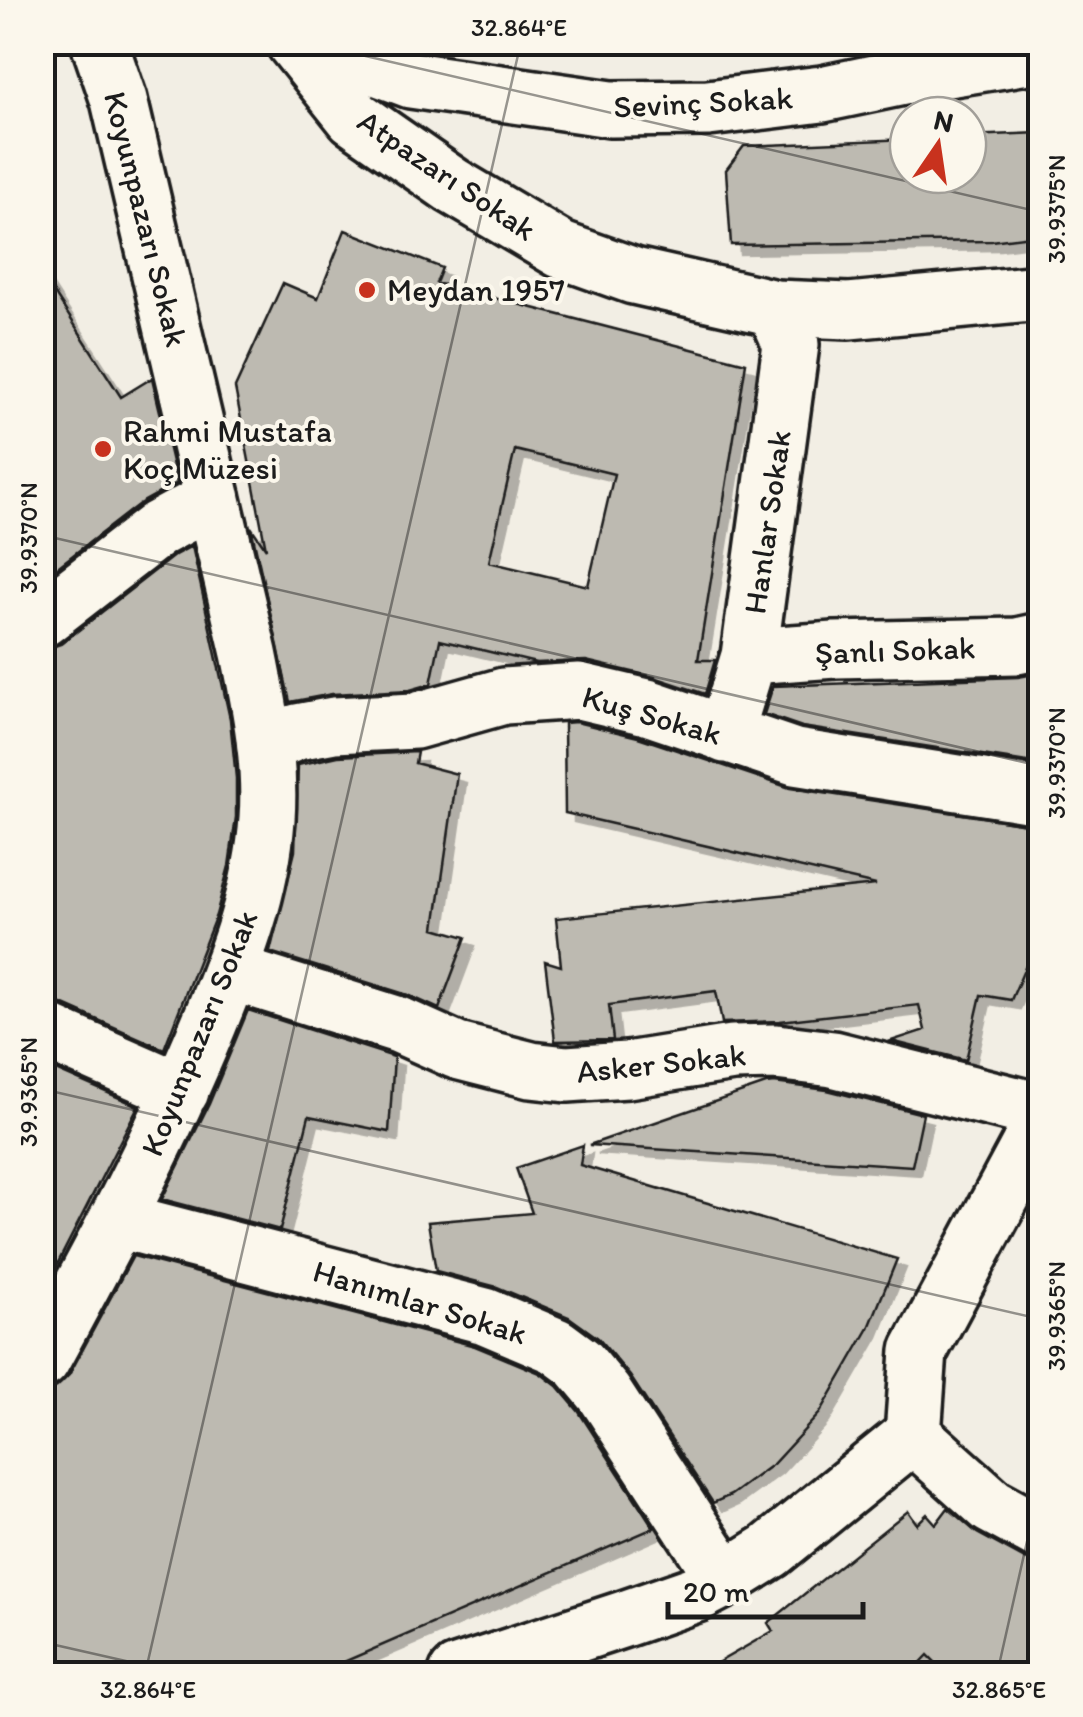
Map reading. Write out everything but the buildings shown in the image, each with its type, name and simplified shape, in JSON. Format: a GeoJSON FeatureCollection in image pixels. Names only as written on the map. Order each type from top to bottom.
{"type":"FeatureCollection","features":[{"type":"Feature","properties":{"kind":"street","name":"Koyunpazarı Sokak"},"geometry":{"type":"LineString","coordinates":[[42,1360],[182,1091],[230,972],[258,880],[267,818],[265,745],[248,652],[119,100],[99,42]]}},
{"type":"Feature","properties":{"kind":"street","name":"Atpazarı Sokak"},"geometry":{"type":"LineString","coordinates":[[294,42],[354,117],[453,186],[561,250],[634,276],[775,308],[849,311],[1040,294]]}},
{"type":"Feature","properties":{"kind":"street","name":"Sevinç Sokak"},"geometry":{"type":"LineString","coordinates":[[310,42],[410,80],[611,109],[708,108],[822,94],[941,58],[1040,54]]}},
{"type":"Feature","properties":{"kind":"street","name":"Hanlar Sokak"},"geometry":{"type":"LineString","coordinates":[[724,735],[750,656],[791,344],[775,308]]}},
{"type":"Feature","properties":{"kind":"street"},"geometry":{"type":"LineString","coordinates":[[42,620],[158,529],[213,500]]}},
{"type":"Feature","properties":{"kind":"street"},"geometry":{"type":"LineString","coordinates":[[42,634],[213,500]]}},
{"type":"Feature","properties":{"kind":"street","name":"Şanlı Sokak"},"geometry":{"type":"LineString","coordinates":[[750,656],[1040,642]]}},
{"type":"Feature","properties":{"kind":"street","name":"Kuş Sokak"},"geometry":{"type":"LineString","coordinates":[[265,745],[296,732],[415,721],[504,696],[579,691],[648,707],[795,757],[1040,796]]}},
{"type":"Feature","properties":{"kind":"street","name":"Asker Sokak"},"geometry":{"type":"LineString","coordinates":[[230,972],[398,1025],[492,1062],[531,1070],[567,1074],[627,1070],[733,1053],[776,1052],[833,1059],[1040,1111]]}},
{"type":"Feature","properties":{"kind":"street"},"geometry":{"type":"LineString","coordinates":[[42,1029],[182,1091]]}},
{"type":"Feature","properties":{"kind":"street"},"geometry":{"type":"LineString","coordinates":[[456,1674],[696,1594],[725,1579],[770,1551],[913,1435],[919,1351],[1040,1125]]}},
{"type":"Feature","properties":{"kind":"street","name":"Hanımlar Sokak"},"geometry":{"type":"LineString","coordinates":[[118,1220],[485,1316],[556,1346],[580,1363],[604,1393],[725,1579]]}},
{"type":"Feature","properties":{"kind":"street"},"geometry":{"type":"LineString","coordinates":[[913,1435],[992,1506],[1040,1532]]}},
{"type":"Feature","properties":{"kind":"place","name":"Meydan 1957"},"geometry":{"type":"Point","coordinates":[367,290]}},
{"type":"Feature","properties":{"kind":"place","name":"Rahmi Mustafa Koç Müzesi"},"geometry":{"type":"Point","coordinates":[103,449]}}]}
